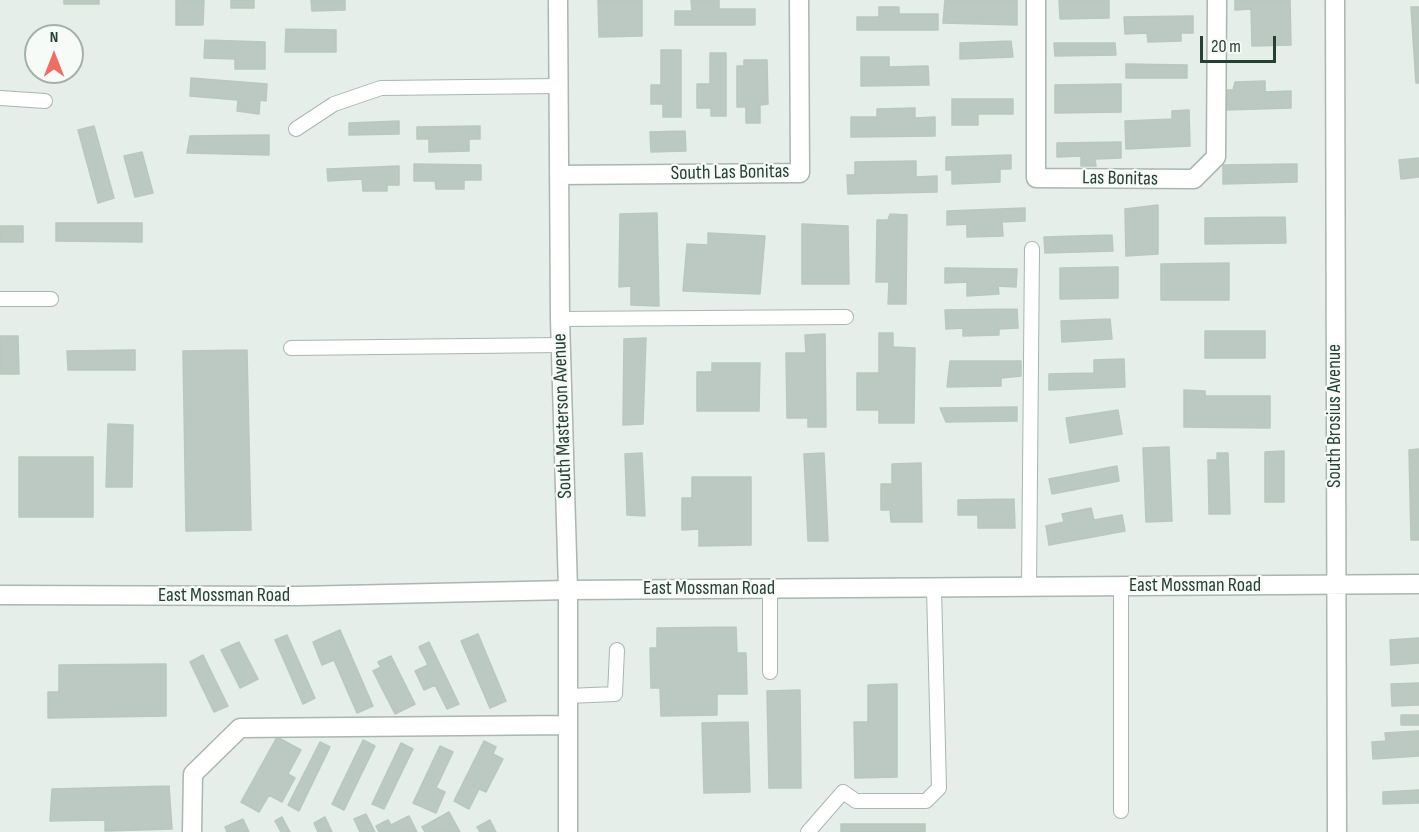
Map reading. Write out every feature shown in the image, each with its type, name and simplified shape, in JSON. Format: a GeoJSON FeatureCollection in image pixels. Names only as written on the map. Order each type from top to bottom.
{"type":"FeatureCollection","features":[{"type":"Feature","properties":{"kind":"street","name":"South Masterson Avenue"},"geometry":{"type":"LineString","coordinates":[[558,0],[560,319],[568,590],[568,832]]}},
{"type":"Feature","properties":{"kind":"street","name":"South Las Bonitas"},"geometry":{"type":"LineString","coordinates":[[559,175],[800,172],[799,0]]}},
{"type":"Feature","properties":{"kind":"street","name":"Las Bonitas"},"geometry":{"type":"LineString","coordinates":[[1036,0],[1036,178],[1194,179],[1216,157],[1217,0]]}},
{"type":"Feature","properties":{"kind":"street","name":"South Brosius Avenue"},"geometry":{"type":"LineString","coordinates":[[1335,0],[1337,832]]}},
{"type":"Feature","properties":{"kind":"street","name":"East Mossman Road"},"geometry":{"type":"LineString","coordinates":[[0,595],[297,596],[568,590],[1419,584]]}},
{"type":"Feature","properties":{"kind":"street"},"geometry":{"type":"LineString","coordinates":[[192,832],[193,774],[240,728],[568,725]]}},
{"type":"Feature","properties":{"kind":"lane"},"geometry":{"type":"LineString","coordinates":[[296,129],[334,104],[381,88],[558,86]]}},
{"type":"Feature","properties":{"kind":"lane"},"geometry":{"type":"LineString","coordinates":[[0,98],[45,101]]}},
{"type":"Feature","properties":{"kind":"lane"},"geometry":{"type":"LineString","coordinates":[[1029,587],[1032,249]]}},
{"type":"Feature","properties":{"kind":"lane"},"geometry":{"type":"LineString","coordinates":[[0,299],[51,299]]}},
{"type":"Feature","properties":{"kind":"lane"},"geometry":{"type":"LineString","coordinates":[[560,319],[846,317]]}},
{"type":"Feature","properties":{"kind":"lane"},"geometry":{"type":"LineString","coordinates":[[291,348],[561,345]]}},
{"type":"Feature","properties":{"kind":"lane"},"geometry":{"type":"LineString","coordinates":[[1121,586],[1121,811]]}},
{"type":"Feature","properties":{"kind":"lane"},"geometry":{"type":"LineString","coordinates":[[808,832],[843,792],[856,801],[926,801],[939,788],[934,588]]}},
{"type":"Feature","properties":{"kind":"lane"},"geometry":{"type":"LineString","coordinates":[[770,589],[770,672]]}},
{"type":"Feature","properties":{"kind":"lane"},"geometry":{"type":"LineString","coordinates":[[568,696],[615,694],[616,650]]}},
{"type":"Feature","properties":{"kind":"building"},"geometry":{"type":"Polygon","coordinates":[[[64,0],[99,0],[99,4],[64,4],[64,0]]]}},
{"type":"Feature","properties":{"kind":"building"},"geometry":{"type":"Polygon","coordinates":[[[176,0],[204,0],[203,25],[176,25],[176,0]]]}},
{"type":"Feature","properties":{"kind":"building"},"geometry":{"type":"Polygon","coordinates":[[[231,0],[254,0],[254,8],[231,8],[231,0]]]}},
{"type":"Feature","properties":{"kind":"building"},"geometry":{"type":"Polygon","coordinates":[[[311,0],[345,0],[345,10],[312,11],[311,0]]]}},
{"type":"Feature","properties":{"kind":"building"},"geometry":{"type":"Polygon","coordinates":[[[598,0],[642,0],[642,36],[599,37],[598,0]]]}},
{"type":"Feature","properties":{"kind":"building"},"geometry":{"type":"Polygon","coordinates":[[[691,0],[719,0],[719,9],[755,9],[755,25],[675,25],[675,11],[692,11],[691,0]]]}},
{"type":"Feature","properties":{"kind":"building"},"geometry":{"type":"Polygon","coordinates":[[[945,0],[1017,0],[1017,25],[943,23],[945,0]]]}},
{"type":"Feature","properties":{"kind":"building"},"geometry":{"type":"Polygon","coordinates":[[[1059,0],[1109,0],[1109,18],[1060,19],[1059,0]]]}},
{"type":"Feature","properties":{"kind":"building"},"geometry":{"type":"Polygon","coordinates":[[[1235,0],[1290,0],[1291,45],[1252,46],[1251,9],[1235,10],[1235,0]]]}},
{"type":"Feature","properties":{"kind":"building"},"geometry":{"type":"Polygon","coordinates":[[[879,7],[899,7],[899,14],[938,14],[938,30],[857,30],[857,17],[879,17],[879,7]]]}},
{"type":"Feature","properties":{"kind":"building"},"geometry":{"type":"Polygon","coordinates":[[[1411,7],[1419,7],[1419,83],[1416,83],[1411,7]]]}},
{"type":"Feature","properties":{"kind":"building"},"geometry":{"type":"Polygon","coordinates":[[[1193,16],[1193,33],[1181,33],[1181,41],[1148,42],[1147,33],[1125,34],[1124,17],[1193,16]]]}},
{"type":"Feature","properties":{"kind":"building"},"geometry":{"type":"Polygon","coordinates":[[[286,29],[336,30],[336,52],[285,52],[286,29]]]}},
{"type":"Feature","properties":{"kind":"building"},"geometry":{"type":"Polygon","coordinates":[[[205,40],[265,42],[265,69],[235,69],[235,59],[204,58],[205,40]]]}},
{"type":"Feature","properties":{"kind":"building"},"geometry":{"type":"Polygon","coordinates":[[[1011,41],[1013,57],[960,59],[960,43],[1011,41]]]}},
{"type":"Feature","properties":{"kind":"building"},"geometry":{"type":"Polygon","coordinates":[[[1054,43],[1115,43],[1116,55],[1055,56],[1054,43]]]}},
{"type":"Feature","properties":{"kind":"building"},"geometry":{"type":"Polygon","coordinates":[[[661,50],[681,50],[681,117],[663,117],[663,104],[651,104],[651,85],[661,85],[661,50]]]}},
{"type":"Feature","properties":{"kind":"building"},"geometry":{"type":"Polygon","coordinates":[[[710,53],[726,53],[726,116],[711,116],[711,108],[697,108],[697,84],[710,84],[710,53]]]}},
{"type":"Feature","properties":{"kind":"building"},"geometry":{"type":"Polygon","coordinates":[[[861,57],[889,57],[889,67],[928,66],[929,85],[861,86],[861,57]]]}},
{"type":"Feature","properties":{"kind":"building"},"geometry":{"type":"Polygon","coordinates":[[[744,60],[767,60],[768,104],[760,105],[760,123],[746,123],[746,107],[737,107],[737,66],[744,66],[744,60]]]}},
{"type":"Feature","properties":{"kind":"building"},"geometry":{"type":"Polygon","coordinates":[[[1126,64],[1187,65],[1187,78],[1126,78],[1126,64]]]}},
{"type":"Feature","properties":{"kind":"building"},"geometry":{"type":"Polygon","coordinates":[[[191,78],[267,84],[266,101],[260,100],[259,114],[237,111],[238,100],[190,96],[191,78]]]}},
{"type":"Feature","properties":{"kind":"building"},"geometry":{"type":"Polygon","coordinates":[[[1265,81],[1265,92],[1291,91],[1291,108],[1225,110],[1225,90],[1233,90],[1235,82],[1265,81]]]}},
{"type":"Feature","properties":{"kind":"building"},"geometry":{"type":"Polygon","coordinates":[[[1121,84],[1121,112],[1055,113],[1055,85],[1121,84]]]}},
{"type":"Feature","properties":{"kind":"building"},"geometry":{"type":"Polygon","coordinates":[[[952,99],[1013,99],[1013,114],[978,114],[978,125],[952,125],[952,99]]]}},
{"type":"Feature","properties":{"kind":"building"},"geometry":{"type":"Polygon","coordinates":[[[915,108],[915,118],[935,117],[935,136],[851,137],[851,117],[877,117],[877,109],[915,108]]]}},
{"type":"Feature","properties":{"kind":"building"},"geometry":{"type":"Polygon","coordinates":[[[1189,110],[1190,146],[1126,149],[1125,121],[1172,119],[1172,111],[1189,110]]]}},
{"type":"Feature","properties":{"kind":"building"},"geometry":{"type":"Polygon","coordinates":[[[399,121],[399,134],[349,135],[349,123],[399,121]]]}},
{"type":"Feature","properties":{"kind":"building"},"geometry":{"type":"Polygon","coordinates":[[[94,126],[114,198],[98,203],[78,130],[94,126]]]}},
{"type":"Feature","properties":{"kind":"building"},"geometry":{"type":"Polygon","coordinates":[[[480,126],[480,139],[469,139],[469,151],[429,152],[429,139],[417,139],[417,127],[480,126]]]}},
{"type":"Feature","properties":{"kind":"building"},"geometry":{"type":"Polygon","coordinates":[[[685,131],[686,151],[651,152],[650,132],[685,131]]]}},
{"type":"Feature","properties":{"kind":"building"},"geometry":{"type":"Polygon","coordinates":[[[269,135],[269,155],[187,153],[190,136],[269,135]]]}},
{"type":"Feature","properties":{"kind":"building"},"geometry":{"type":"Polygon","coordinates":[[[1121,142],[1121,158],[1095,159],[1096,166],[1081,166],[1081,156],[1057,157],[1057,143],[1121,142]]]}},
{"type":"Feature","properties":{"kind":"building"},"geometry":{"type":"Polygon","coordinates":[[[142,152],[153,193],[135,197],[124,156],[142,152]]]}},
{"type":"Feature","properties":{"kind":"building"},"geometry":{"type":"Polygon","coordinates":[[[1011,155],[1011,169],[1000,169],[1000,182],[952,184],[952,170],[946,170],[946,157],[1011,155]]]}},
{"type":"Feature","properties":{"kind":"building"},"geometry":{"type":"Polygon","coordinates":[[[1419,158],[1419,177],[1401,179],[1399,160],[1419,158]]]}},
{"type":"Feature","properties":{"kind":"building"},"geometry":{"type":"Polygon","coordinates":[[[916,161],[916,177],[937,176],[937,192],[848,194],[847,175],[855,175],[855,162],[916,161]]]}},
{"type":"Feature","properties":{"kind":"building"},"geometry":{"type":"Polygon","coordinates":[[[414,164],[481,165],[481,180],[464,180],[464,189],[436,189],[435,181],[414,181],[414,164]]]}},
{"type":"Feature","properties":{"kind":"building"},"geometry":{"type":"Polygon","coordinates":[[[1297,164],[1297,182],[1223,184],[1223,165],[1297,164]]]}},
{"type":"Feature","properties":{"kind":"building"},"geometry":{"type":"Polygon","coordinates":[[[399,166],[399,185],[387,185],[387,191],[363,191],[362,179],[328,181],[327,169],[399,166]]]}},
{"type":"Feature","properties":{"kind":"building"},"geometry":{"type":"Polygon","coordinates":[[[1158,205],[1158,254],[1126,256],[1125,209],[1158,205]]]}},
{"type":"Feature","properties":{"kind":"building"},"geometry":{"type":"Polygon","coordinates":[[[1025,208],[1025,221],[1002,222],[1003,236],[967,237],[967,224],[947,225],[947,211],[1025,208]]]}},
{"type":"Feature","properties":{"kind":"building"},"geometry":{"type":"Polygon","coordinates":[[[657,213],[659,306],[631,305],[631,286],[619,287],[620,214],[657,213]]]}},
{"type":"Feature","properties":{"kind":"building"},"geometry":{"type":"Polygon","coordinates":[[[890,214],[907,215],[906,304],[888,304],[889,282],[876,282],[877,220],[888,220],[890,214]]]}},
{"type":"Feature","properties":{"kind":"building"},"geometry":{"type":"Polygon","coordinates":[[[1285,217],[1286,243],[1205,244],[1205,218],[1285,217]]]}},
{"type":"Feature","properties":{"kind":"building"},"geometry":{"type":"Polygon","coordinates":[[[56,223],[142,223],[142,242],[56,241],[56,223]]]}},
{"type":"Feature","properties":{"kind":"building"},"geometry":{"type":"Polygon","coordinates":[[[802,224],[848,226],[849,284],[802,284],[802,224]]]}},
{"type":"Feature","properties":{"kind":"building"},"geometry":{"type":"Polygon","coordinates":[[[0,226],[23,226],[23,242],[0,242],[0,226]]]}},
{"type":"Feature","properties":{"kind":"building"},"geometry":{"type":"Polygon","coordinates":[[[708,233],[765,236],[760,294],[683,291],[687,244],[708,245],[708,233]]]}},
{"type":"Feature","properties":{"kind":"building"},"geometry":{"type":"Polygon","coordinates":[[[1112,235],[1113,251],[1045,253],[1044,237],[1112,235]]]}},
{"type":"Feature","properties":{"kind":"building"},"geometry":{"type":"Polygon","coordinates":[[[1229,263],[1229,300],[1161,300],[1161,264],[1229,263]]]}},
{"type":"Feature","properties":{"kind":"building"},"geometry":{"type":"Polygon","coordinates":[[[1118,267],[1118,298],[1060,299],[1060,268],[1118,267]]]}},
{"type":"Feature","properties":{"kind":"building"},"geometry":{"type":"Polygon","coordinates":[[[945,268],[1017,269],[1016,287],[998,286],[999,294],[967,296],[967,282],[945,283],[945,268]]]}},
{"type":"Feature","properties":{"kind":"building"},"geometry":{"type":"Polygon","coordinates":[[[1017,309],[1018,328],[999,329],[999,335],[963,336],[963,328],[946,329],[945,310],[1017,309]]]}},
{"type":"Feature","properties":{"kind":"building"},"geometry":{"type":"Polygon","coordinates":[[[1110,319],[1112,339],[1062,342],[1061,321],[1110,319]]]}},
{"type":"Feature","properties":{"kind":"building"},"geometry":{"type":"Polygon","coordinates":[[[1205,331],[1265,331],[1265,358],[1205,358],[1205,331]]]}},
{"type":"Feature","properties":{"kind":"building"},"geometry":{"type":"Polygon","coordinates":[[[879,333],[893,333],[893,347],[915,348],[914,423],[879,423],[879,410],[857,410],[857,373],[879,373],[879,333]]]}},
{"type":"Feature","properties":{"kind":"building"},"geometry":{"type":"Polygon","coordinates":[[[825,334],[826,427],[808,427],[808,418],[787,418],[786,353],[806,353],[805,335],[825,334]]]}},
{"type":"Feature","properties":{"kind":"building"},"geometry":{"type":"Polygon","coordinates":[[[0,336],[18,336],[19,374],[0,374],[0,336]]]}},
{"type":"Feature","properties":{"kind":"building"},"geometry":{"type":"Polygon","coordinates":[[[646,338],[643,424],[623,425],[624,339],[646,338]]]}},
{"type":"Feature","properties":{"kind":"building"},"geometry":{"type":"Polygon","coordinates":[[[135,350],[135,370],[68,370],[67,351],[135,350]]]}},
{"type":"Feature","properties":{"kind":"building"},"geometry":{"type":"Polygon","coordinates":[[[247,350],[251,530],[186,531],[183,351],[247,350]]]}},
{"type":"Feature","properties":{"kind":"building"},"geometry":{"type":"Polygon","coordinates":[[[1124,359],[1125,387],[1049,390],[1049,374],[1094,373],[1094,360],[1124,359]]]}},
{"type":"Feature","properties":{"kind":"building"},"geometry":{"type":"Polygon","coordinates":[[[950,361],[1021,361],[1021,376],[1001,378],[1001,386],[947,387],[950,361]]]}},
{"type":"Feature","properties":{"kind":"building"},"geometry":{"type":"Polygon","coordinates":[[[712,363],[760,363],[759,411],[697,411],[697,372],[712,372],[712,363]]]}},
{"type":"Feature","properties":{"kind":"building"},"geometry":{"type":"Polygon","coordinates":[[[1184,390],[1205,391],[1205,396],[1270,396],[1270,428],[1184,427],[1184,390]]]}},
{"type":"Feature","properties":{"kind":"building"},"geometry":{"type":"Polygon","coordinates":[[[1017,407],[1017,421],[946,422],[940,408],[1017,407]]]}},
{"type":"Feature","properties":{"kind":"building"},"geometry":{"type":"Polygon","coordinates":[[[1118,410],[1122,434],[1070,443],[1066,418],[1118,410]]]}},
{"type":"Feature","properties":{"kind":"building"},"geometry":{"type":"Polygon","coordinates":[[[108,424],[133,425],[132,487],[106,487],[108,424]]]}},
{"type":"Feature","properties":{"kind":"building"},"geometry":{"type":"Polygon","coordinates":[[[1169,447],[1172,521],[1146,522],[1143,448],[1169,447]]]}},
{"type":"Feature","properties":{"kind":"building"},"geometry":{"type":"Polygon","coordinates":[[[1419,449],[1419,540],[1411,540],[1409,450],[1419,449]]]}},
{"type":"Feature","properties":{"kind":"building"},"geometry":{"type":"Polygon","coordinates":[[[1284,451],[1284,502],[1265,502],[1265,452],[1284,451]]]}},
{"type":"Feature","properties":{"kind":"building"},"geometry":{"type":"Polygon","coordinates":[[[642,453],[645,516],[627,515],[625,454],[642,453]]]}},
{"type":"Feature","properties":{"kind":"building"},"geometry":{"type":"Polygon","coordinates":[[[824,453],[828,541],[808,541],[804,454],[824,453]]]}},
{"type":"Feature","properties":{"kind":"building"},"geometry":{"type":"Polygon","coordinates":[[[1217,453],[1228,453],[1230,514],[1209,514],[1208,460],[1217,460],[1217,453]]]}},
{"type":"Feature","properties":{"kind":"building"},"geometry":{"type":"Polygon","coordinates":[[[19,457],[93,457],[93,517],[19,517],[19,457]]]}},
{"type":"Feature","properties":{"kind":"building"},"geometry":{"type":"Polygon","coordinates":[[[921,463],[922,522],[891,522],[890,510],[881,510],[881,484],[892,484],[892,464],[921,463]]]}},
{"type":"Feature","properties":{"kind":"building"},"geometry":{"type":"Polygon","coordinates":[[[1117,466],[1119,481],[1052,494],[1049,479],[1117,466]]]}},
{"type":"Feature","properties":{"kind":"building"},"geometry":{"type":"Polygon","coordinates":[[[692,477],[751,477],[751,545],[699,546],[699,529],[682,530],[682,498],[692,498],[692,477]]]}},
{"type":"Feature","properties":{"kind":"building"},"geometry":{"type":"Polygon","coordinates":[[[1014,499],[1015,528],[978,528],[978,515],[958,515],[958,500],[1014,499]]]}},
{"type":"Feature","properties":{"kind":"building"},"geometry":{"type":"Polygon","coordinates":[[[1091,508],[1094,520],[1122,515],[1125,531],[1049,545],[1046,526],[1064,522],[1062,514],[1091,508]]]}},
{"type":"Feature","properties":{"kind":"building"},"geometry":{"type":"Polygon","coordinates":[[[736,627],[737,653],[746,653],[747,694],[717,694],[717,715],[661,716],[660,688],[651,688],[650,648],[657,648],[657,628],[736,627]]]}},
{"type":"Feature","properties":{"kind":"building"},"geometry":{"type":"Polygon","coordinates":[[[340,630],[373,706],[357,713],[334,660],[322,665],[313,642],[340,630]]]}},
{"type":"Feature","properties":{"kind":"building"},"geometry":{"type":"Polygon","coordinates":[[[478,634],[506,701],[490,708],[461,641],[478,634]]]}},
{"type":"Feature","properties":{"kind":"building"},"geometry":{"type":"Polygon","coordinates":[[[287,635],[315,698],[303,704],[275,640],[287,635]]]}},
{"type":"Feature","properties":{"kind":"building"},"geometry":{"type":"Polygon","coordinates":[[[1419,638],[1419,663],[1391,665],[1390,640],[1419,638]]]}},
{"type":"Feature","properties":{"kind":"building"},"geometry":{"type":"Polygon","coordinates":[[[239,642],[258,679],[240,688],[221,650],[239,642]]]}},
{"type":"Feature","properties":{"kind":"building"},"geometry":{"type":"Polygon","coordinates":[[[429,642],[459,704],[447,709],[435,685],[424,690],[415,671],[428,665],[419,647],[429,642]]]}},
{"type":"Feature","properties":{"kind":"building"},"geometry":{"type":"Polygon","coordinates":[[[203,655],[228,706],[214,712],[190,662],[203,655]]]}},
{"type":"Feature","properties":{"kind":"building"},"geometry":{"type":"Polygon","coordinates":[[[391,656],[415,704],[395,714],[373,671],[381,667],[378,662],[391,656]]]}},
{"type":"Feature","properties":{"kind":"building"},"geometry":{"type":"Polygon","coordinates":[[[166,664],[166,716],[48,718],[48,692],[59,692],[59,665],[166,664]]]}},
{"type":"Feature","properties":{"kind":"building"},"geometry":{"type":"Polygon","coordinates":[[[1419,683],[1419,705],[1392,706],[1391,684],[1419,683]]]}},
{"type":"Feature","properties":{"kind":"building"},"geometry":{"type":"Polygon","coordinates":[[[897,684],[897,777],[855,778],[854,722],[868,722],[868,685],[897,684]]]}},
{"type":"Feature","properties":{"kind":"building"},"geometry":{"type":"Polygon","coordinates":[[[800,690],[801,788],[769,788],[767,691],[800,690]]]}},
{"type":"Feature","properties":{"kind":"building"},"geometry":{"type":"Polygon","coordinates":[[[1401,715],[1419,715],[1419,725],[1401,725],[1401,715]]]}},
{"type":"Feature","properties":{"kind":"building"},"geometry":{"type":"Polygon","coordinates":[[[748,722],[750,792],[704,793],[702,723],[748,722]]]}},
{"type":"Feature","properties":{"kind":"building"},"geometry":{"type":"Polygon","coordinates":[[[1419,731],[1419,756],[1373,759],[1372,742],[1386,741],[1385,733],[1419,731]]]}},
{"type":"Feature","properties":{"kind":"building"},"geometry":{"type":"Polygon","coordinates":[[[277,737],[301,750],[288,774],[295,778],[282,802],[269,795],[259,812],[241,802],[277,737]]]}},
{"type":"Feature","properties":{"kind":"building"},"geometry":{"type":"Polygon","coordinates":[[[363,740],[375,746],[344,810],[332,804],[363,740]]]}},
{"type":"Feature","properties":{"kind":"building"},"geometry":{"type":"Polygon","coordinates":[[[484,741],[496,747],[493,754],[503,759],[486,792],[479,789],[469,809],[454,801],[484,741]]]}},
{"type":"Feature","properties":{"kind":"building"},"geometry":{"type":"Polygon","coordinates":[[[320,742],[330,747],[299,811],[288,805],[320,742]]]}},
{"type":"Feature","properties":{"kind":"building"},"geometry":{"type":"Polygon","coordinates":[[[401,743],[413,749],[384,809],[372,804],[401,743]]]}},
{"type":"Feature","properties":{"kind":"building"},"geometry":{"type":"Polygon","coordinates":[[[440,746],[453,752],[436,788],[445,792],[436,813],[413,803],[440,746]]]}},
{"type":"Feature","properties":{"kind":"building"},"geometry":{"type":"Polygon","coordinates":[[[169,786],[172,829],[105,831],[105,820],[50,821],[52,789],[169,786]]]}},
{"type":"Feature","properties":{"kind":"building"},"geometry":{"type":"Polygon","coordinates":[[[1419,790],[1419,803],[1383,804],[1383,792],[1419,790]]]}},
{"type":"Feature","properties":{"kind":"building"},"geometry":{"type":"Polygon","coordinates":[[[449,812],[460,832],[425,832],[422,827],[449,812]]]}},
{"type":"Feature","properties":{"kind":"building"},"geometry":{"type":"Polygon","coordinates":[[[366,814],[375,832],[360,832],[354,819],[366,814]]]}},
{"type":"Feature","properties":{"kind":"building"},"geometry":{"type":"Polygon","coordinates":[[[409,816],[417,832],[379,832],[376,826],[388,820],[391,825],[409,816]]]}},
{"type":"Feature","properties":{"kind":"building"},"geometry":{"type":"Polygon","coordinates":[[[282,817],[290,832],[281,832],[275,821],[282,817]]]}},
{"type":"Feature","properties":{"kind":"building"},"geometry":{"type":"Polygon","coordinates":[[[325,817],[332,832],[318,832],[314,823],[325,817]]]}},
{"type":"Feature","properties":{"kind":"building"},"geometry":{"type":"Polygon","coordinates":[[[243,819],[249,832],[227,832],[225,827],[243,819]]]}},
{"type":"Feature","properties":{"kind":"building"},"geometry":{"type":"Polygon","coordinates":[[[490,820],[496,832],[480,832],[477,827],[490,820]]]}},
{"type":"Feature","properties":{"kind":"building"},"geometry":{"type":"Polygon","coordinates":[[[841,824],[925,824],[925,832],[841,832],[841,824]]]}}]}
